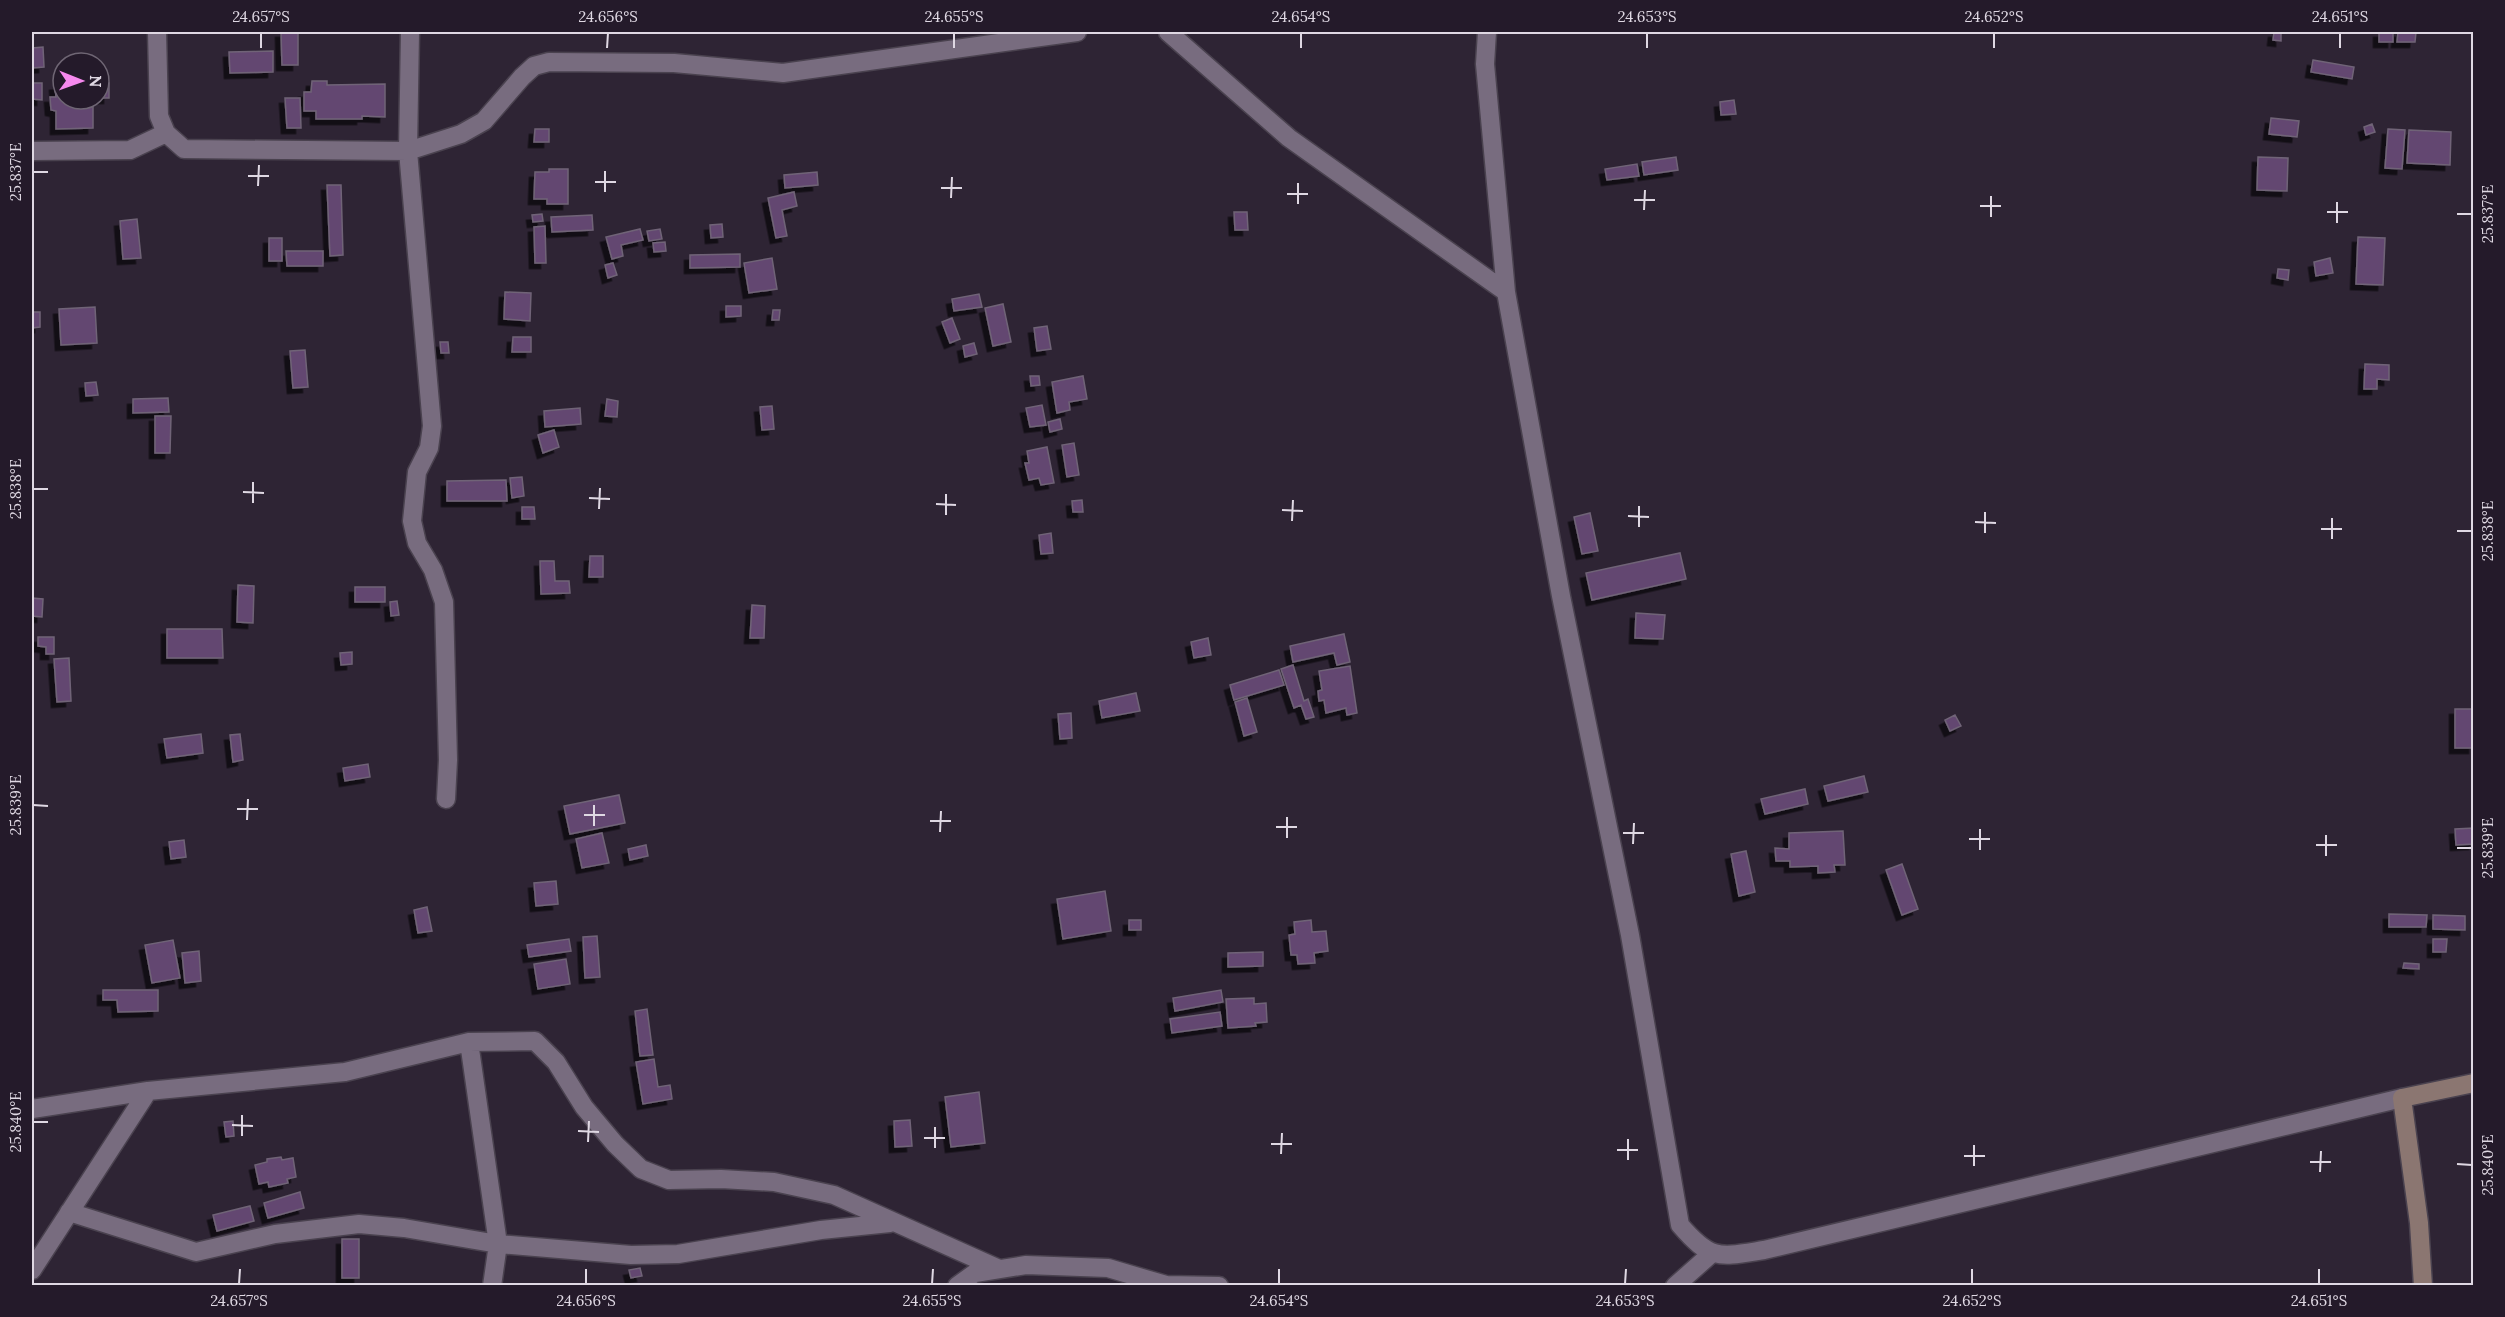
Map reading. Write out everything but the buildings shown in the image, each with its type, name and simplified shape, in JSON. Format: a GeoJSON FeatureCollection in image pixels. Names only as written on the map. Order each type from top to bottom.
{"type":"FeatureCollection","features":[{"type":"Feature","properties":{"kind":"street"},"geometry":{"type":"LineString","coordinates":[[157,32],[159,116],[166,133],[184,149],[408,151],[461,134],[484,121],[522,76],[534,66],[549,62],[674,63],[783,73],[1077,32]]}},
{"type":"Feature","properties":{"kind":"street"},"geometry":{"type":"LineString","coordinates":[[410,32],[408,151],[432,426],[429,448],[417,472],[412,521],[417,543],[433,570],[444,602],[448,760],[446,799]]}},
{"type":"Feature","properties":{"kind":"street"},"geometry":{"type":"LineString","coordinates":[[1168,32],[1289,138],[1506,292]]}},
{"type":"Feature","properties":{"kind":"street"},"geometry":{"type":"LineString","coordinates":[[1487,32],[1485,64],[1506,292],[1561,596],[1630,935],[1680,1226],[1695,1243],[1711,1254],[1734,1255],[1764,1250],[2402,1098],[2474,1083]]}},
{"type":"Feature","properties":{"kind":"street"},"geometry":{"type":"LineString","coordinates":[[32,151],[130,150],[166,133]]}},
{"type":"Feature","properties":{"kind":"street"},"geometry":{"type":"LineString","coordinates":[[32,1108],[148,1091],[345,1072],[469,1042],[535,1041],[556,1062],[584,1107],[615,1144],[641,1169],[669,1180],[721,1179],[774,1182],[834,1195],[997,1268]]}},
{"type":"Feature","properties":{"kind":"street"},"geometry":{"type":"LineString","coordinates":[[469,1042],[498,1244],[492,1286]]}},
{"type":"Feature","properties":{"kind":"street"},"geometry":{"type":"LineString","coordinates":[[32,1270],[148,1091]]}},
{"type":"Feature","properties":{"kind":"street"},"geometry":{"type":"LineString","coordinates":[[2402,1098],[2419,1223],[2423,1286]]}},
{"type":"Feature","properties":{"kind":"street"},"geometry":{"type":"LineString","coordinates":[[69,1212],[196,1252],[274,1234],[359,1224],[404,1228],[498,1244],[631,1255],[678,1254],[809,1232],[892,1222]]}},
{"type":"Feature","properties":{"kind":"street"},"geometry":{"type":"LineString","coordinates":[[1675,1286],[1711,1254]]}},
{"type":"Feature","properties":{"kind":"street"},"geometry":{"type":"LineString","coordinates":[[957,1286],[975,1273],[1026,1265],[1108,1268],[1166,1285],[1219,1286]]}}]}
